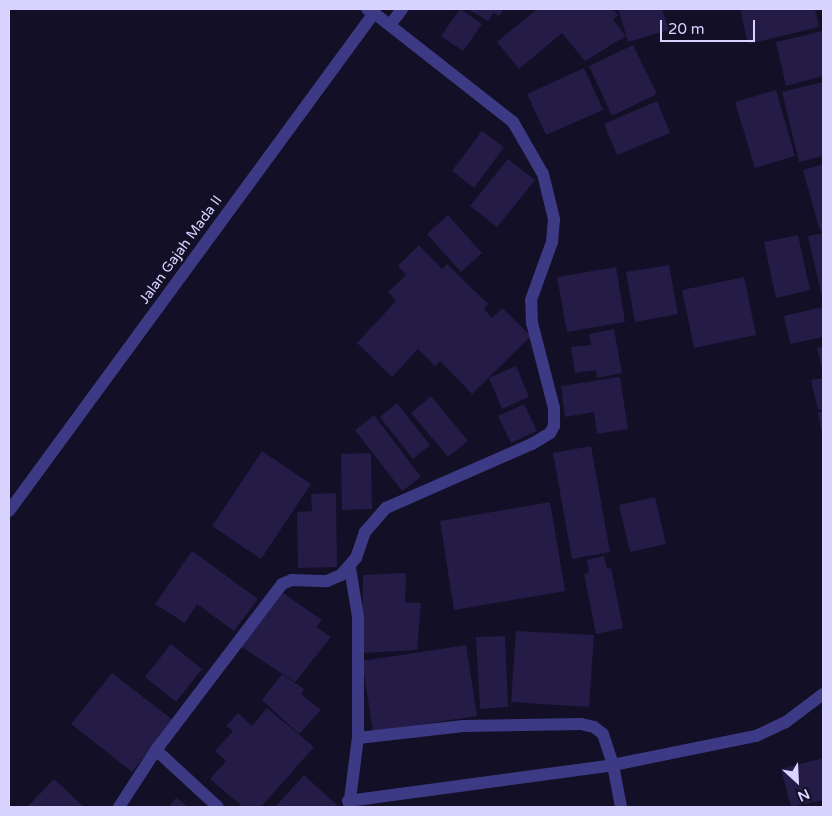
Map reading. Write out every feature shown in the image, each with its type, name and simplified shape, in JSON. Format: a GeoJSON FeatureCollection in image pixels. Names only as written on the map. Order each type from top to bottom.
{"type":"FeatureCollection","features":[{"type":"Feature","properties":{"kind":"street"},"geometry":{"type":"LineString","coordinates":[[390,25],[402,9]]}},
{"type":"Feature","properties":{"kind":"street"},"geometry":{"type":"LineString","coordinates":[[370,11],[513,122],[543,174],[554,219],[552,242],[538,273],[531,300],[532,323],[555,418],[550,433],[538,442],[386,508],[365,532],[350,568],[357,609],[358,738],[348,804],[613,765],[756,736],[786,722],[823,694]]}},
{"type":"Feature","properties":{"kind":"street","name":"Jalan Gajah Mada II"},"geometry":{"type":"LineString","coordinates":[[9,511],[370,11]]}},
{"type":"Feature","properties":{"kind":"street"},"geometry":{"type":"LineString","coordinates":[[119,807],[156,750],[282,584],[292,580],[327,581],[350,568]]}},
{"type":"Feature","properties":{"kind":"street"},"geometry":{"type":"LineString","coordinates":[[358,738],[463,726],[581,724],[594,727],[603,734],[613,765],[621,807]]}},
{"type":"Feature","properties":{"kind":"street"},"geometry":{"type":"LineString","coordinates":[[156,750],[218,807]]}},
{"type":"Feature","properties":{"kind":"building"},"geometry":{"type":"Polygon","coordinates":[[[460,9],[482,24],[463,51],[441,36],[460,9]]]}},
{"type":"Feature","properties":{"kind":"building"},"geometry":{"type":"Polygon","coordinates":[[[468,9],[504,9],[499,16],[493,13],[488,21],[468,9]]]}},
{"type":"Feature","properties":{"kind":"building"},"geometry":{"type":"Polygon","coordinates":[[[537,9],[613,9],[618,15],[613,20],[626,36],[585,61],[562,33],[519,69],[497,42],[537,9]]]}},
{"type":"Feature","properties":{"kind":"building"},"geometry":{"type":"Polygon","coordinates":[[[618,9],[662,9],[669,30],[628,42],[618,9]]]}},
{"type":"Feature","properties":{"kind":"building"},"geometry":{"type":"Polygon","coordinates":[[[740,9],[815,9],[819,27],[748,44],[740,9]]]}},
{"type":"Feature","properties":{"kind":"building"},"geometry":{"type":"Polygon","coordinates":[[[823,31],[823,76],[786,86],[776,42],[823,31]]]}},
{"type":"Feature","properties":{"kind":"building"},"geometry":{"type":"Polygon","coordinates":[[[633,45],[657,94],[612,116],[589,66],[633,45]]]}},
{"type":"Feature","properties":{"kind":"building"},"geometry":{"type":"Polygon","coordinates":[[[584,68],[603,110],[546,135],[527,94],[584,68]]]}},
{"type":"Feature","properties":{"kind":"building"},"geometry":{"type":"Polygon","coordinates":[[[823,82],[823,156],[799,162],[782,92],[823,82]]]}},
{"type":"Feature","properties":{"kind":"building"},"geometry":{"type":"Polygon","coordinates":[[[776,90],[795,156],[755,168],[735,102],[776,90]]]}},
{"type":"Feature","properties":{"kind":"building"},"geometry":{"type":"Polygon","coordinates":[[[657,101],[670,133],[617,155],[604,124],[657,101]]]}},
{"type":"Feature","properties":{"kind":"building"},"geometry":{"type":"Polygon","coordinates":[[[482,131],[504,147],[474,188],[452,171],[482,131]]]}},
{"type":"Feature","properties":{"kind":"building"},"geometry":{"type":"Polygon","coordinates":[[[508,159],[535,180],[497,227],[470,206],[508,159]]]}},
{"type":"Feature","properties":{"kind":"building"},"geometry":{"type":"Polygon","coordinates":[[[823,164],[823,230],[820,231],[803,170],[823,164]]]}},
{"type":"Feature","properties":{"kind":"building"},"geometry":{"type":"Polygon","coordinates":[[[448,215],[482,253],[461,272],[427,234],[448,215]]]}},
{"type":"Feature","properties":{"kind":"building"},"geometry":{"type":"Polygon","coordinates":[[[823,233],[823,297],[822,297],[808,236],[823,233]]]}},
{"type":"Feature","properties":{"kind":"building"},"geometry":{"type":"Polygon","coordinates":[[[798,235],[810,290],[776,298],[764,242],[798,235]]]}},
{"type":"Feature","properties":{"kind":"building"},"geometry":{"type":"Polygon","coordinates":[[[419,245],[442,269],[447,264],[488,304],[484,309],[492,318],[502,308],[531,336],[472,394],[440,361],[435,366],[418,349],[392,377],[357,343],[396,301],[388,292],[406,275],[398,266],[419,245]]]}},
{"type":"Feature","properties":{"kind":"building"},"geometry":{"type":"Polygon","coordinates":[[[669,265],[678,314],[635,322],[626,272],[669,265]]]}},
{"type":"Feature","properties":{"kind":"building"},"geometry":{"type":"Polygon","coordinates":[[[616,267],[625,322],[567,332],[557,277],[616,267]]]}},
{"type":"Feature","properties":{"kind":"building"},"geometry":{"type":"Polygon","coordinates":[[[744,277],[756,335],[694,348],[682,290],[744,277]]]}},
{"type":"Feature","properties":{"kind":"building"},"geometry":{"type":"Polygon","coordinates":[[[823,307],[823,337],[790,344],[784,316],[823,307]]]}},
{"type":"Feature","properties":{"kind":"building"},"geometry":{"type":"Polygon","coordinates":[[[614,329],[622,373],[597,378],[596,370],[575,373],[571,347],[591,345],[589,334],[614,329]]]}},
{"type":"Feature","properties":{"kind":"building"},"geometry":{"type":"Polygon","coordinates":[[[823,347],[823,373],[817,348],[823,347]]]}},
{"type":"Feature","properties":{"kind":"building"},"geometry":{"type":"Polygon","coordinates":[[[516,366],[529,397],[502,409],[489,378],[516,366]]]}},
{"type":"Feature","properties":{"kind":"building"},"geometry":{"type":"Polygon","coordinates":[[[620,377],[628,429],[597,434],[594,412],[565,417],[561,386],[620,377]]]}},
{"type":"Feature","properties":{"kind":"building"},"geometry":{"type":"Polygon","coordinates":[[[823,378],[823,409],[818,410],[811,380],[823,378]]]}},
{"type":"Feature","properties":{"kind":"building"},"geometry":{"type":"Polygon","coordinates":[[[431,396],[468,441],[448,457],[411,413],[431,396]]]}},
{"type":"Feature","properties":{"kind":"building"},"geometry":{"type":"Polygon","coordinates":[[[397,403],[430,445],[413,459],[380,417],[397,403]]]}},
{"type":"Feature","properties":{"kind":"building"},"geometry":{"type":"Polygon","coordinates":[[[524,404],[537,431],[511,443],[498,416],[524,404]]]}},
{"type":"Feature","properties":{"kind":"building"},"geometry":{"type":"Polygon","coordinates":[[[823,411],[823,433],[822,433],[818,412],[823,411]]]}},
{"type":"Feature","properties":{"kind":"building"},"geometry":{"type":"Polygon","coordinates":[[[374,415],[421,477],[402,491],[355,430],[374,415]]]}},
{"type":"Feature","properties":{"kind":"building"},"geometry":{"type":"Polygon","coordinates":[[[591,446],[610,552],[572,559],[553,453],[591,446]]]}},
{"type":"Feature","properties":{"kind":"building"},"geometry":{"type":"Polygon","coordinates":[[[262,451],[311,484],[261,559],[212,526],[262,451]]]}},
{"type":"Feature","properties":{"kind":"building"},"geometry":{"type":"Polygon","coordinates":[[[371,453],[372,509],[342,510],[341,454],[371,453]]]}},
{"type":"Feature","properties":{"kind":"building"},"geometry":{"type":"Polygon","coordinates":[[[336,493],[337,567],[298,568],[297,512],[312,511],[311,494],[336,493]]]}},
{"type":"Feature","properties":{"kind":"building"},"geometry":{"type":"Polygon","coordinates":[[[655,497],[666,544],[630,552],[619,505],[655,497]]]}},
{"type":"Feature","properties":{"kind":"building"},"geometry":{"type":"Polygon","coordinates":[[[550,502],[565,591],[454,610],[440,521],[550,502]]]}},
{"type":"Feature","properties":{"kind":"building"},"geometry":{"type":"Polygon","coordinates":[[[192,551],[258,599],[234,631],[197,604],[185,623],[155,604],[192,551]]]}},
{"type":"Feature","properties":{"kind":"building"},"geometry":{"type":"Polygon","coordinates":[[[604,556],[607,569],[611,568],[623,628],[596,634],[584,574],[589,573],[587,560],[604,556]]]}},
{"type":"Feature","properties":{"kind":"building"},"geometry":{"type":"Polygon","coordinates":[[[406,573],[405,602],[421,603],[417,650],[362,653],[363,575],[406,573]]]}},
{"type":"Feature","properties":{"kind":"building"},"geometry":{"type":"Polygon","coordinates":[[[283,593],[322,620],[316,627],[331,637],[295,682],[240,646],[283,593]]]}},
{"type":"Feature","properties":{"kind":"building"},"geometry":{"type":"Polygon","coordinates":[[[516,631],[594,635],[589,707],[511,702],[516,631]]]}},
{"type":"Feature","properties":{"kind":"building"},"geometry":{"type":"Polygon","coordinates":[[[505,636],[508,707],[480,709],[476,637],[505,636]]]}},
{"type":"Feature","properties":{"kind":"building"},"geometry":{"type":"Polygon","coordinates":[[[171,644],[202,669],[176,702],[145,677],[171,644]]]}},
{"type":"Feature","properties":{"kind":"building"},"geometry":{"type":"Polygon","coordinates":[[[466,645],[477,716],[373,732],[362,661],[466,645]]]}},
{"type":"Feature","properties":{"kind":"building"},"geometry":{"type":"Polygon","coordinates":[[[112,673],[173,720],[132,772],[71,724],[112,673]]]}},
{"type":"Feature","properties":{"kind":"building"},"geometry":{"type":"Polygon","coordinates":[[[282,674],[304,689],[301,694],[321,710],[299,734],[262,700],[282,674]]]}},
{"type":"Feature","properties":{"kind":"building"},"geometry":{"type":"Polygon","coordinates":[[[267,708],[314,747],[261,807],[243,807],[210,779],[226,761],[215,751],[233,731],[226,726],[238,713],[252,726],[267,708]]]}},
{"type":"Feature","properties":{"kind":"building"},"geometry":{"type":"Polygon","coordinates":[[[823,758],[823,800],[791,807],[781,769],[823,758]]]}},
{"type":"Feature","properties":{"kind":"building"},"geometry":{"type":"Polygon","coordinates":[[[304,775],[339,807],[275,807],[304,775]]]}},
{"type":"Feature","properties":{"kind":"building"},"geometry":{"type":"Polygon","coordinates":[[[54,779],[84,807],[27,807],[54,779]]]}},
{"type":"Feature","properties":{"kind":"building"},"geometry":{"type":"Polygon","coordinates":[[[176,798],[188,807],[169,807],[176,798]]]}}]}
